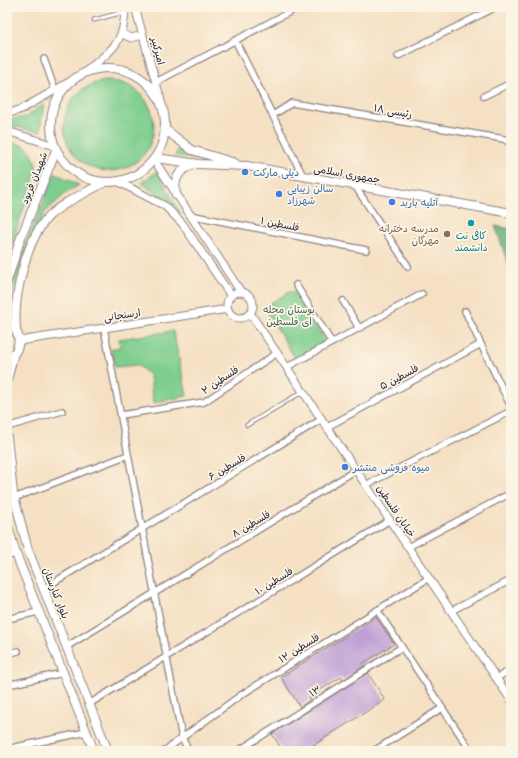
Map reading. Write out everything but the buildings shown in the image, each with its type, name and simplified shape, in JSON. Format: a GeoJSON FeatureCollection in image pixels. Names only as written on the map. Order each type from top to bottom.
{"type":"FeatureCollection","features":[{"type":"Feature","properties":{"kind":"main road"},"geometry":{"type":"LineString","coordinates":[[106,68],[128,71],[141,78],[153,88],[161,101],[165,115],[166,130],[163,145],[155,159],[146,169],[133,177],[119,182],[104,183],[89,179],[75,172],[64,162],[55,148],[51,120],[54,106],[61,92],[71,81],[84,73],[106,68]]}},
{"type":"Feature","properties":{"kind":"main road"},"geometry":{"type":"LineString","coordinates":[[166,130],[192,150],[247,166]]}},
{"type":"Feature","properties":{"kind":"main road","name":"شهيدان فربود"},"geometry":{"type":"LineString","coordinates":[[7,281],[20,240],[55,148]]}},
{"type":"Feature","properties":{"kind":"main road","name":"جمهوری اسلامی"},"geometry":{"type":"LineString","coordinates":[[155,159],[199,164],[247,166],[511,213]]}},
{"type":"Feature","properties":{"kind":"main road"},"geometry":{"type":"LineString","coordinates":[[176,196],[174,186],[177,175],[186,168],[199,164]]}},
{"type":"Feature","properties":{"kind":"main road"},"geometry":{"type":"LineString","coordinates":[[7,380],[14,353],[19,341],[14,312],[29,250],[48,217],[60,207],[104,183]]}},
{"type":"Feature","properties":{"kind":"main road"},"geometry":{"type":"LineString","coordinates":[[7,322],[16,329]]}},
{"type":"Feature","properties":{"kind":"main road"},"geometry":{"type":"LineString","coordinates":[[7,359],[14,353]]}},
{"type":"Feature","properties":{"kind":"main road","name":"بلوار کنارستان"},"geometry":{"type":"LineString","coordinates":[[7,436],[14,498],[28,550],[108,751]]}},
{"type":"Feature","properties":{"kind":"main road"},"geometry":{"type":"LineString","coordinates":[[7,524],[11,555],[38,612],[94,751]]}},
{"type":"Feature","properties":{"kind":"street","name":"امیرکبیر"},"geometry":{"type":"LineString","coordinates":[[135,7],[161,101]]}},
{"type":"Feature","properties":{"kind":"street"},"geometry":{"type":"LineString","coordinates":[[156,82],[299,7]]}},
{"type":"Feature","properties":{"kind":"street"},"geometry":{"type":"LineString","coordinates":[[398,56],[496,7]]}},
{"type":"Feature","properties":{"kind":"street"},"geometry":{"type":"LineString","coordinates":[[84,73],[114,47],[123,34],[126,9]]}},
{"type":"Feature","properties":{"kind":"street"},"geometry":{"type":"LineString","coordinates":[[123,34],[130,38],[143,35]]}},
{"type":"Feature","properties":{"kind":"street"},"geometry":{"type":"LineString","coordinates":[[235,40],[303,176]]}},
{"type":"Feature","properties":{"kind":"street"},"geometry":{"type":"LineString","coordinates":[[44,59],[55,90]]}},
{"type":"Feature","properties":{"kind":"street"},"geometry":{"type":"LineString","coordinates":[[7,114],[18,111],[71,81]]}},
{"type":"Feature","properties":{"kind":"street"},"geometry":{"type":"LineString","coordinates":[[484,96],[511,83]]}},
{"type":"Feature","properties":{"kind":"street","name":"رئیسی ۱۸"},"geometry":{"type":"LineString","coordinates":[[273,115],[292,103],[504,139],[511,144]]}},
{"type":"Feature","properties":{"kind":"street"},"geometry":{"type":"LineString","coordinates":[[7,131],[55,148]]}},
{"type":"Feature","properties":{"kind":"street"},"geometry":{"type":"LineString","coordinates":[[155,159],[176,196],[241,292],[251,297],[253,302],[250,313],[241,318],[231,314],[227,304],[231,296],[241,292]]}},
{"type":"Feature","properties":{"kind":"street"},"geometry":{"type":"LineString","coordinates":[[119,182],[164,206],[182,223],[231,296]]}},
{"type":"Feature","properties":{"kind":"street"},"geometry":{"type":"LineString","coordinates":[[355,186],[408,266]]}},
{"type":"Feature","properties":{"kind":"street","name":"فلسطین ۱"},"geometry":{"type":"LineString","coordinates":[[190,215],[366,250]]}},
{"type":"Feature","properties":{"kind":"street"},"geometry":{"type":"LineString","coordinates":[[296,285],[332,343]]}},
{"type":"Feature","properties":{"kind":"street"},"geometry":{"type":"LineString","coordinates":[[287,367],[422,294]]}},
{"type":"Feature","properties":{"kind":"street"},"geometry":{"type":"LineString","coordinates":[[343,301],[359,328]]}},
{"type":"Feature","properties":{"kind":"street","name":"ارسنجانی"},"geometry":{"type":"LineString","coordinates":[[19,341],[228,309]]}},
{"type":"Feature","properties":{"kind":"street"},"geometry":{"type":"LineString","coordinates":[[465,311],[511,407]]}},
{"type":"Feature","properties":{"kind":"street","name":"خیابان فلسطین"},"geometry":{"type":"LineString","coordinates":[[250,313],[511,700]]}},
{"type":"Feature","properties":{"kind":"street"},"geometry":{"type":"LineString","coordinates":[[104,328],[182,738],[189,751]]}},
{"type":"Feature","properties":{"kind":"street","name":"فلسطین ۵"},"geometry":{"type":"LineString","coordinates":[[327,427],[480,344]]}},
{"type":"Feature","properties":{"kind":"street","name":"فلسطین ۲"},"geometry":{"type":"LineString","coordinates":[[121,415],[204,402],[277,353]]}},
{"type":"Feature","properties":{"kind":"street"},"geometry":{"type":"LineString","coordinates":[[366,485],[511,410]]}},
{"type":"Feature","properties":{"kind":"street"},"geometry":{"type":"LineString","coordinates":[[7,427],[62,411]]}},
{"type":"Feature","properties":{"kind":"street","name":"فلسطین ۶"},"geometry":{"type":"LineString","coordinates":[[43,589],[322,419]]}},
{"type":"Feature","properties":{"kind":"street"},"geometry":{"type":"LineString","coordinates":[[14,498],[128,455]]}},
{"type":"Feature","properties":{"kind":"street","name":"فلسطین ۸"},"geometry":{"type":"LineString","coordinates":[[66,647],[356,470]]}},
{"type":"Feature","properties":{"kind":"street"},"geometry":{"type":"LineString","coordinates":[[408,547],[511,493]]}},
{"type":"Feature","properties":{"kind":"street","name":"فلسطین ۱۰"},"geometry":{"type":"LineString","coordinates":[[89,704],[390,520]]}},
{"type":"Feature","properties":{"kind":"street","name":"فلسطین ۱۲"},"geometry":{"type":"LineString","coordinates":[[164,751],[241,695],[429,578]]}},
{"type":"Feature","properties":{"kind":"street"},"geometry":{"type":"LineString","coordinates":[[451,611],[511,580]]}},
{"type":"Feature","properties":{"kind":"street"},"geometry":{"type":"LineString","coordinates":[[377,610],[471,751]]}},
{"type":"Feature","properties":{"kind":"street"},"geometry":{"type":"LineString","coordinates":[[7,619],[38,612]]}},
{"type":"Feature","properties":{"kind":"street","name":"۱۳"},"geometry":{"type":"LineString","coordinates":[[238,751],[402,647]]}},
{"type":"Feature","properties":{"kind":"street"},"geometry":{"type":"LineString","coordinates":[[7,654],[18,651]]}},
{"type":"Feature","properties":{"kind":"street"},"geometry":{"type":"LineString","coordinates":[[496,678],[511,670]]}},
{"type":"Feature","properties":{"kind":"street"},"geometry":{"type":"LineString","coordinates":[[7,685],[63,673]]}},
{"type":"Feature","properties":{"kind":"street"},"geometry":{"type":"LineString","coordinates":[[374,751],[442,708]]}},
{"type":"Feature","properties":{"kind":"street"},"geometry":{"type":"LineString","coordinates":[[7,749],[86,732]]}},
{"type":"Feature","properties":{"kind":"lane"},"geometry":{"type":"LineString","coordinates":[[94,20],[126,9]]}},
{"type":"Feature","properties":{"kind":"lane"},"geometry":{"type":"LineString","coordinates":[[247,425],[303,391]]}},
{"type":"Feature","properties":{"kind":"green space"},"geometry":{"type":"Polygon","coordinates":[[[109,81],[126,84],[141,94],[151,109],[154,126],[151,143],[141,158],[126,168],[109,171],[92,168],[77,158],[67,143],[64,126],[67,109],[77,94],[92,84],[109,81]]]}},
{"type":"Feature","properties":{"kind":"green space"},"geometry":{"type":"Polygon","coordinates":[[[44,104],[40,132],[7,125],[7,120],[26,117],[44,104]]]}},
{"type":"Feature","properties":{"kind":"green space"},"geometry":{"type":"Polygon","coordinates":[[[7,142],[24,146],[28,149],[33,156],[37,169],[7,258],[7,142]]]}},
{"type":"Feature","properties":{"kind":"green space"},"geometry":{"type":"Polygon","coordinates":[[[179,147],[204,160],[175,156],[179,147]]]}},
{"type":"Feature","properties":{"kind":"green space"},"geometry":{"type":"Polygon","coordinates":[[[157,171],[181,214],[142,183],[157,171]]]}},
{"type":"Feature","properties":{"kind":"green space"},"geometry":{"type":"Polygon","coordinates":[[[55,173],[79,185],[65,194],[45,212],[25,255],[9,303],[7,303],[7,297],[22,254],[55,173]]]}},
{"type":"Feature","properties":{"kind":"green space"},"geometry":{"type":"Polygon","coordinates":[[[495,226],[511,229],[511,272],[495,226]]]}},
{"type":"Feature","properties":{"kind":"green space","name":"بوستان محله ای فلسطین"},"geometry":{"type":"Polygon","coordinates":[[[289,292],[296,292],[326,342],[295,358],[264,307],[289,292]]]}},
{"type":"Feature","properties":{"kind":"green space"},"geometry":{"type":"Polygon","coordinates":[[[173,331],[187,396],[153,403],[150,376],[138,365],[115,367],[111,349],[120,347],[119,339],[173,331]]]}},
{"type":"Feature","properties":{"kind":"place","name":"دیلی مارکت"},"geometry":{"type":"Point","coordinates":[245,172]}},
{"type":"Feature","properties":{"kind":"place","name":"سالن زیبایی شهرزاد"},"geometry":{"type":"Point","coordinates":[279,194]}},
{"type":"Feature","properties":{"kind":"place","name":"آتلیه باربد"},"geometry":{"type":"Point","coordinates":[392,202]}},
{"type":"Feature","properties":{"kind":"place","name":"کافی نت دانشمند"},"geometry":{"type":"Point","coordinates":[471,223]}},
{"type":"Feature","properties":{"kind":"place","name":"مدرسه دخترانه مهرگان"},"geometry":{"type":"Point","coordinates":[447,234]}},
{"type":"Feature","properties":{"kind":"place","name":"میوه فروشی منتشر"},"geometry":{"type":"Point","coordinates":[345,467]}}]}
